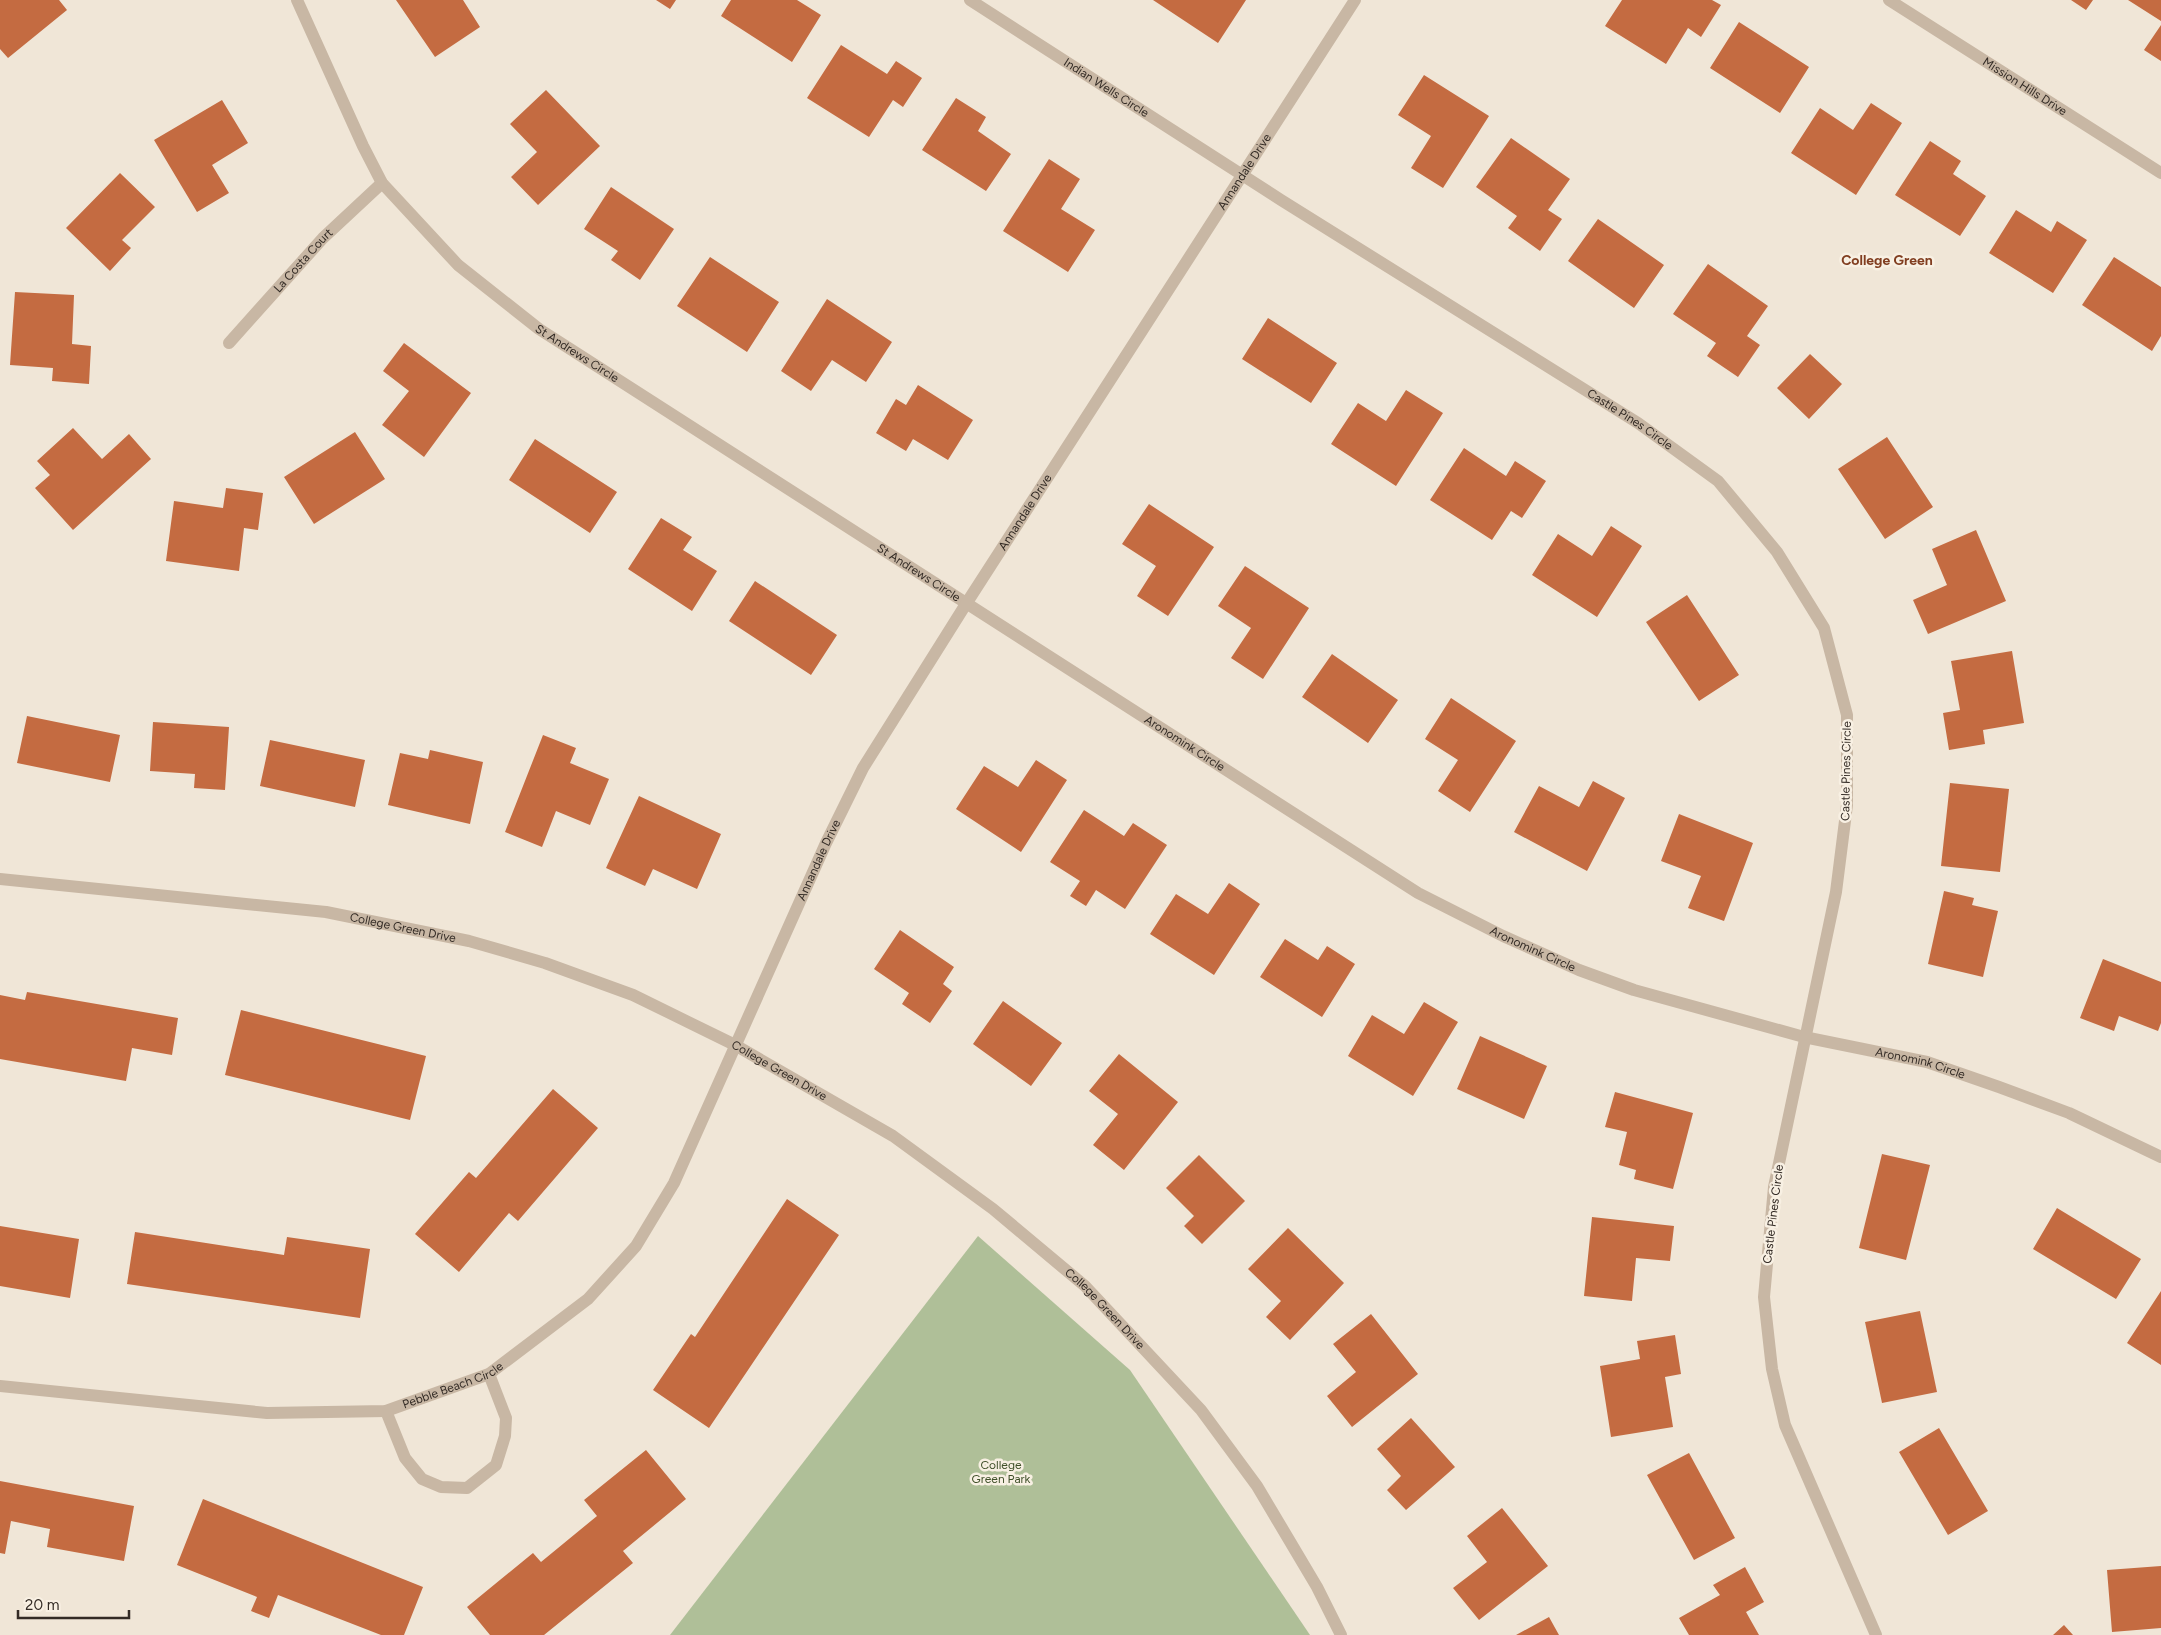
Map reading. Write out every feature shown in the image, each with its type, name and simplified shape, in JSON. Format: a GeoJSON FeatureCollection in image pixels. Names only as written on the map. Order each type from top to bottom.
{"type":"FeatureCollection","features":[{"type":"Feature","properties":{"kind":"street","name":"St Andrews Circle"},"geometry":{"type":"LineString","coordinates":[[297,0],[362,146],[382,183],[458,265],[539,329],[966,604]]}},
{"type":"Feature","properties":{"kind":"street","name":"Indian Wells Circle"},"geometry":{"type":"LineString","coordinates":[[970,0],[1243,175]]}},
{"type":"Feature","properties":{"kind":"street","name":"Annandale Drive"},"geometry":{"type":"LineString","coordinates":[[735,1046],[826,843],[863,768],[966,604],[1355,0]]}},
{"type":"Feature","properties":{"kind":"street","name":"Mission Hills Drive"},"geometry":{"type":"LineString","coordinates":[[1889,0],[2161,173]]}},
{"type":"Feature","properties":{"kind":"street","name":"Castle Pines Circle"},"geometry":{"type":"LineString","coordinates":[[1243,175],[1638,423],[1718,481],[1777,552],[1824,628],[1847,715],[1847,805],[1837,883],[1774,1188],[1764,1297],[1772,1368],[1785,1425],[1876,1635]]}},
{"type":"Feature","properties":{"kind":"street","name":"La Costa Court"},"geometry":{"type":"LineString","coordinates":[[229,343],[323,238],[382,183]]}},
{"type":"Feature","properties":{"kind":"street","name":"Aronomink Circle"},"geometry":{"type":"LineString","coordinates":[[966,604],[1418,893],[1503,936],[1579,970],[1634,990],[1804,1037],[1927,1062],[1945,1068],[2069,1113],[2161,1157]]}},
{"type":"Feature","properties":{"kind":"street","name":"College Green Drive"},"geometry":{"type":"LineString","coordinates":[[0,878],[326,912],[468,941],[545,963],[632,995],[735,1046],[894,1136],[993,1209],[1085,1286],[1201,1410],[1258,1486],[1317,1587],[1341,1635]]}},
{"type":"Feature","properties":{"kind":"street","name":"Pebble Beach Circle"},"geometry":{"type":"LineString","coordinates":[[0,1386],[267,1414],[386,1411],[489,1374],[588,1299],[636,1246],[674,1183],[735,1046]]}},
{"type":"Feature","properties":{"kind":"street"},"geometry":{"type":"LineString","coordinates":[[386,1411],[405,1458],[422,1479],[441,1487],[467,1488],[496,1465],[505,1436],[506,1418],[489,1374]]}},
{"type":"Feature","properties":{"kind":"green space","name":"College Green Park"},"geometry":{"type":"Polygon","coordinates":[[[978,1236],[1130,1370],[1310,1635],[670,1635],[978,1236]]]}},
{"type":"Feature","properties":{"kind":"building"},"geometry":{"type":"Polygon","coordinates":[[[0,0],[59,0],[67,10],[8,58],[0,49],[0,0]]]}},
{"type":"Feature","properties":{"kind":"building"},"geometry":{"type":"Polygon","coordinates":[[[396,0],[463,0],[480,27],[435,57],[396,0]]]}},
{"type":"Feature","properties":{"kind":"building"},"geometry":{"type":"Polygon","coordinates":[[[656,0],[676,0],[670,9],[656,0]]]}},
{"type":"Feature","properties":{"kind":"building"},"geometry":{"type":"Polygon","coordinates":[[[731,0],[797,0],[821,15],[792,62],[721,16],[731,0]]]}},
{"type":"Feature","properties":{"kind":"building"},"geometry":{"type":"Polygon","coordinates":[[[1153,0],[1246,0],[1218,43],[1153,0]]]}},
{"type":"Feature","properties":{"kind":"building"},"geometry":{"type":"Polygon","coordinates":[[[1622,0],[1712,0],[1721,5],[1701,37],[1688,28],[1666,64],[1605,26],[1622,0]]]}},
{"type":"Feature","properties":{"kind":"building"},"geometry":{"type":"Polygon","coordinates":[[[2071,0],[2093,0],[2086,10],[2071,0]]]}},
{"type":"Feature","properties":{"kind":"building"},"geometry":{"type":"Polygon","coordinates":[[[2128,0],[2161,0],[2161,21],[2128,0]]]}},
{"type":"Feature","properties":{"kind":"building"},"geometry":{"type":"Polygon","coordinates":[[[1739,22],[1809,67],[1780,113],[1710,68],[1739,22]]]}},
{"type":"Feature","properties":{"kind":"building"},"geometry":{"type":"Polygon","coordinates":[[[2161,25],[2161,61],[2144,50],[2161,25]]]}},
{"type":"Feature","properties":{"kind":"building"},"geometry":{"type":"Polygon","coordinates":[[[841,45],[887,74],[896,61],[922,78],[903,107],[893,100],[869,137],[807,98],[841,45]]]}},
{"type":"Feature","properties":{"kind":"building"},"geometry":{"type":"Polygon","coordinates":[[[1424,75],[1489,116],[1443,188],[1411,168],[1431,136],[1398,115],[1424,75]]]}},
{"type":"Feature","properties":{"kind":"building"},"geometry":{"type":"Polygon","coordinates":[[[546,90],[600,146],[538,205],[511,177],[537,152],[510,124],[546,90]]]}},
{"type":"Feature","properties":{"kind":"building"},"geometry":{"type":"Polygon","coordinates":[[[956,98],[986,117],[978,131],[1011,154],[986,191],[922,150],[956,98]]]}},
{"type":"Feature","properties":{"kind":"building"},"geometry":{"type":"Polygon","coordinates":[[[222,100],[248,143],[212,165],[229,193],[197,212],[154,140],[222,100]]]}},
{"type":"Feature","properties":{"kind":"building"},"geometry":{"type":"Polygon","coordinates":[[[1871,103],[1902,123],[1856,195],[1791,153],[1820,108],[1853,130],[1871,103]]]}},
{"type":"Feature","properties":{"kind":"building"},"geometry":{"type":"Polygon","coordinates":[[[1511,138],[1570,179],[1548,210],[1562,219],[1540,251],[1508,228],[1517,216],[1476,187],[1511,138]]]}},
{"type":"Feature","properties":{"kind":"building"},"geometry":{"type":"Polygon","coordinates":[[[1930,141],[1961,161],[1953,174],[1986,196],[1960,236],[1895,195],[1930,141]]]}},
{"type":"Feature","properties":{"kind":"building"},"geometry":{"type":"Polygon","coordinates":[[[1049,159],[1080,179],[1061,209],[1095,230],[1068,272],[1003,231],[1049,159]]]}},
{"type":"Feature","properties":{"kind":"building"},"geometry":{"type":"Polygon","coordinates":[[[120,173],[155,207],[122,240],[131,248],[110,271],[66,228],[120,173]]]}},
{"type":"Feature","properties":{"kind":"building"},"geometry":{"type":"Polygon","coordinates":[[[611,187],[674,229],[640,280],[611,260],[618,251],[584,229],[611,187]]]}},
{"type":"Feature","properties":{"kind":"building"},"geometry":{"type":"Polygon","coordinates":[[[2016,210],[2051,232],[2057,221],[2087,240],[2053,293],[1989,253],[2016,210]]]}},
{"type":"Feature","properties":{"kind":"building"},"geometry":{"type":"Polygon","coordinates":[[[1598,219],[1664,265],[1634,308],[1568,261],[1598,219]]]}},
{"type":"Feature","properties":{"kind":"building"},"geometry":{"type":"Polygon","coordinates":[[[710,257],[779,302],[747,352],[677,306],[710,257]]]}},
{"type":"Feature","properties":{"kind":"building"},"geometry":{"type":"Polygon","coordinates":[[[2114,257],[2161,287],[2161,336],[2152,351],[2082,305],[2114,257]]]}},
{"type":"Feature","properties":{"kind":"building"},"geometry":{"type":"Polygon","coordinates":[[[1708,264],[1768,306],[1747,336],[1760,345],[1738,377],[1707,356],[1716,343],[1673,314],[1708,264]]]}},
{"type":"Feature","properties":{"kind":"building"},"geometry":{"type":"Polygon","coordinates":[[[15,292],[74,295],[72,344],[91,346],[89,384],[52,381],[53,368],[10,365],[15,292]]]}},
{"type":"Feature","properties":{"kind":"building"},"geometry":{"type":"Polygon","coordinates":[[[827,299],[892,342],[866,382],[832,360],[811,391],[781,371],[827,299]]]}},
{"type":"Feature","properties":{"kind":"building"},"geometry":{"type":"Polygon","coordinates":[[[1268,318],[1337,363],[1311,403],[1242,359],[1268,318]]]}},
{"type":"Feature","properties":{"kind":"building"},"geometry":{"type":"Polygon","coordinates":[[[404,343],[471,393],[424,457],[382,425],[409,391],[383,371],[404,343]]]}},
{"type":"Feature","properties":{"kind":"building"},"geometry":{"type":"Polygon","coordinates":[[[1810,354],[1842,384],[1809,419],[1777,388],[1810,354]]]}},
{"type":"Feature","properties":{"kind":"building"},"geometry":{"type":"Polygon","coordinates":[[[918,385],[973,420],[948,460],[913,439],[906,451],[876,433],[896,399],[906,405],[918,385]]]}},
{"type":"Feature","properties":{"kind":"building"},"geometry":{"type":"Polygon","coordinates":[[[1406,390],[1443,413],[1396,486],[1331,444],[1358,403],[1386,421],[1406,390]]]}},
{"type":"Feature","properties":{"kind":"building"},"geometry":{"type":"Polygon","coordinates":[[[73,428],[102,459],[129,434],[151,459],[73,530],[35,488],[50,475],[37,461],[73,428]]]}},
{"type":"Feature","properties":{"kind":"building"},"geometry":{"type":"Polygon","coordinates":[[[355,432],[385,479],[314,524],[284,477],[355,432]]]}},
{"type":"Feature","properties":{"kind":"building"},"geometry":{"type":"Polygon","coordinates":[[[1887,437],[1933,507],[1885,539],[1838,469],[1887,437]]]}},
{"type":"Feature","properties":{"kind":"building"},"geometry":{"type":"Polygon","coordinates":[[[535,439],[617,492],[590,533],[509,480],[535,439]]]}},
{"type":"Feature","properties":{"kind":"building"},"geometry":{"type":"Polygon","coordinates":[[[1464,448],[1506,476],[1515,461],[1546,481],[1522,518],[1511,511],[1492,540],[1430,500],[1464,448]]]}},
{"type":"Feature","properties":{"kind":"building"},"geometry":{"type":"Polygon","coordinates":[[[226,488],[263,493],[258,530],[244,528],[239,571],[166,561],[174,501],[223,508],[226,488]]]}},
{"type":"Feature","properties":{"kind":"building"},"geometry":{"type":"Polygon","coordinates":[[[1149,504],[1214,547],[1168,616],[1137,596],[1156,566],[1122,544],[1149,504]]]}},
{"type":"Feature","properties":{"kind":"building"},"geometry":{"type":"Polygon","coordinates":[[[661,518],[692,537],[683,550],[717,571],[692,611],[628,569],[661,518]]]}},
{"type":"Feature","properties":{"kind":"building"},"geometry":{"type":"Polygon","coordinates":[[[1611,526],[1642,546],[1597,617],[1532,575],[1558,534],[1592,556],[1611,526]]]}},
{"type":"Feature","properties":{"kind":"building"},"geometry":{"type":"Polygon","coordinates":[[[1976,530],[2006,601],[1928,634],[1913,600],[1947,585],[1932,549],[1976,530]]]}},
{"type":"Feature","properties":{"kind":"building"},"geometry":{"type":"Polygon","coordinates":[[[1245,566],[1309,608],[1263,679],[1231,658],[1251,628],[1218,606],[1245,566]]]}},
{"type":"Feature","properties":{"kind":"building"},"geometry":{"type":"Polygon","coordinates":[[[755,581],[837,635],[811,675],[729,621],[755,581]]]}},
{"type":"Feature","properties":{"kind":"building"},"geometry":{"type":"Polygon","coordinates":[[[1687,595],[1739,675],[1699,701],[1646,622],[1687,595]]]}},
{"type":"Feature","properties":{"kind":"building"},"geometry":{"type":"Polygon","coordinates":[[[2012,651],[2024,723],[1983,730],[1985,744],[1949,750],[1943,713],[1960,710],[1951,661],[2012,651]]]}},
{"type":"Feature","properties":{"kind":"building"},"geometry":{"type":"Polygon","coordinates":[[[1332,654],[1398,700],[1368,743],[1302,697],[1332,654]]]}},
{"type":"Feature","properties":{"kind":"building"},"geometry":{"type":"Polygon","coordinates":[[[1451,698],[1516,741],[1470,812],[1438,791],[1458,760],[1425,739],[1451,698]]]}},
{"type":"Feature","properties":{"kind":"building"},"geometry":{"type":"Polygon","coordinates":[[[27,716],[120,735],[110,782],[17,763],[27,716]]]}},
{"type":"Feature","properties":{"kind":"building"},"geometry":{"type":"Polygon","coordinates":[[[153,722],[229,727],[225,790],[194,788],[195,774],[150,771],[153,722]]]}},
{"type":"Feature","properties":{"kind":"building"},"geometry":{"type":"Polygon","coordinates":[[[543,735],[576,748],[570,763],[609,779],[590,825],[556,811],[542,847],[505,832],[543,735]]]}},
{"type":"Feature","properties":{"kind":"building"},"geometry":{"type":"Polygon","coordinates":[[[270,740],[365,760],[355,807],[260,786],[270,740]]]}},
{"type":"Feature","properties":{"kind":"building"},"geometry":{"type":"Polygon","coordinates":[[[430,750],[483,762],[470,824],[388,805],[400,753],[428,759],[430,750]]]}},
{"type":"Feature","properties":{"kind":"building"},"geometry":{"type":"Polygon","coordinates":[[[1036,760],[1067,780],[1021,852],[956,809],[984,766],[1018,787],[1036,760]]]}},
{"type":"Feature","properties":{"kind":"building"},"geometry":{"type":"Polygon","coordinates":[[[1593,781],[1625,798],[1587,871],[1514,832],[1539,786],[1579,807],[1593,781]]]}},
{"type":"Feature","properties":{"kind":"building"},"geometry":{"type":"Polygon","coordinates":[[[1950,783],[2009,789],[2000,872],[1941,866],[1950,783]]]}},
{"type":"Feature","properties":{"kind":"building"},"geometry":{"type":"Polygon","coordinates":[[[639,796],[721,834],[697,889],[653,869],[645,886],[606,868],[639,796]]]}},
{"type":"Feature","properties":{"kind":"building"},"geometry":{"type":"Polygon","coordinates":[[[1084,810],[1124,836],[1133,823],[1167,845],[1125,909],[1096,890],[1086,906],[1070,896],[1080,881],[1050,862],[1084,810]]]}},
{"type":"Feature","properties":{"kind":"building"},"geometry":{"type":"Polygon","coordinates":[[[1679,814],[1753,843],[1724,921],[1688,908],[1701,876],[1661,861],[1679,814]]]}},
{"type":"Feature","properties":{"kind":"building"},"geometry":{"type":"Polygon","coordinates":[[[1229,883],[1260,904],[1214,975],[1150,934],[1176,894],[1208,914],[1229,883]]]}},
{"type":"Feature","properties":{"kind":"building"},"geometry":{"type":"Polygon","coordinates":[[[1944,891],[1974,898],[1972,905],[1998,911],[1983,977],[1928,964],[1944,891]]]}},
{"type":"Feature","properties":{"kind":"building"},"geometry":{"type":"Polygon","coordinates":[[[900,930],[954,967],[943,984],[952,991],[930,1023],[902,1004],[909,993],[874,969],[900,930]]]}},
{"type":"Feature","properties":{"kind":"building"},"geometry":{"type":"Polygon","coordinates":[[[1285,939],[1318,960],[1327,946],[1355,964],[1322,1017],[1260,977],[1285,939]]]}},
{"type":"Feature","properties":{"kind":"building"},"geometry":{"type":"Polygon","coordinates":[[[2103,959],[2161,982],[2161,1023],[2158,1031],[2119,1016],[2114,1031],[2080,1018],[2103,959]]]}},
{"type":"Feature","properties":{"kind":"building"},"geometry":{"type":"Polygon","coordinates":[[[27,992],[178,1018],[172,1055],[132,1048],[126,1081],[0,1059],[0,995],[25,1000],[27,992]]]}},
{"type":"Feature","properties":{"kind":"building"},"geometry":{"type":"Polygon","coordinates":[[[1003,1001],[1062,1043],[1031,1086],[973,1044],[1003,1001]]]}},
{"type":"Feature","properties":{"kind":"building"},"geometry":{"type":"Polygon","coordinates":[[[1424,1002],[1458,1022],[1413,1096],[1348,1056],[1372,1015],[1404,1034],[1424,1002]]]}},
{"type":"Feature","properties":{"kind":"building"},"geometry":{"type":"Polygon","coordinates":[[[241,1010],[426,1056],[410,1120],[225,1075],[241,1010]]]}},
{"type":"Feature","properties":{"kind":"building"},"geometry":{"type":"Polygon","coordinates":[[[1480,1036],[1547,1066],[1524,1119],[1457,1089],[1480,1036]]]}},
{"type":"Feature","properties":{"kind":"building"},"geometry":{"type":"Polygon","coordinates":[[[1119,1054],[1178,1102],[1124,1170],[1093,1145],[1118,1114],[1089,1091],[1119,1054]]]}},
{"type":"Feature","properties":{"kind":"building"},"geometry":{"type":"Polygon","coordinates":[[[553,1089],[598,1128],[518,1221],[509,1213],[459,1272],[415,1234],[469,1172],[476,1178],[553,1089]]]}},
{"type":"Feature","properties":{"kind":"building"},"geometry":{"type":"Polygon","coordinates":[[[1615,1092],[1693,1113],[1673,1189],[1634,1179],[1636,1170],[1619,1165],[1627,1132],[1605,1127],[1615,1092]]]}},
{"type":"Feature","properties":{"kind":"building"},"geometry":{"type":"Polygon","coordinates":[[[1882,1154],[1930,1165],[1906,1260],[1859,1248],[1882,1154]]]}},
{"type":"Feature","properties":{"kind":"building"},"geometry":{"type":"Polygon","coordinates":[[[1199,1155],[1245,1201],[1202,1244],[1184,1226],[1194,1216],[1166,1188],[1199,1155]]]}},
{"type":"Feature","properties":{"kind":"building"},"geometry":{"type":"Polygon","coordinates":[[[787,1199],[839,1235],[709,1428],[653,1390],[691,1334],[695,1337],[787,1199]]]}},
{"type":"Feature","properties":{"kind":"building"},"geometry":{"type":"Polygon","coordinates":[[[2057,1208],[2141,1259],[2116,1299],[2033,1249],[2057,1208]]]}},
{"type":"Feature","properties":{"kind":"building"},"geometry":{"type":"Polygon","coordinates":[[[1592,1217],[1674,1226],[1670,1261],[1636,1258],[1632,1301],[1584,1296],[1592,1217]]]}},
{"type":"Feature","properties":{"kind":"building"},"geometry":{"type":"Polygon","coordinates":[[[0,1226],[79,1239],[70,1298],[0,1286],[0,1226]]]}},
{"type":"Feature","properties":{"kind":"building"},"geometry":{"type":"Polygon","coordinates":[[[1288,1228],[1344,1283],[1290,1340],[1266,1317],[1281,1301],[1248,1269],[1288,1228]]]}},
{"type":"Feature","properties":{"kind":"building"},"geometry":{"type":"Polygon","coordinates":[[[135,1232],[284,1255],[287,1237],[370,1249],[360,1318],[127,1284],[135,1232]]]}},
{"type":"Feature","properties":{"kind":"building"},"geometry":{"type":"Polygon","coordinates":[[[2161,1291],[2161,1365],[2127,1343],[2161,1291]]]}},
{"type":"Feature","properties":{"kind":"building"},"geometry":{"type":"Polygon","coordinates":[[[1920,1311],[1937,1392],[1882,1403],[1865,1322],[1920,1311]]]}},
{"type":"Feature","properties":{"kind":"building"},"geometry":{"type":"Polygon","coordinates":[[[1371,1314],[1418,1374],[1352,1427],[1327,1396],[1356,1372],[1333,1344],[1371,1314]]]}},
{"type":"Feature","properties":{"kind":"building"},"geometry":{"type":"Polygon","coordinates":[[[1675,1335],[1681,1374],[1665,1377],[1673,1427],[1611,1437],[1600,1366],[1640,1359],[1637,1341],[1675,1335]]]}},
{"type":"Feature","properties":{"kind":"building"},"geometry":{"type":"Polygon","coordinates":[[[1411,1418],[1455,1467],[1406,1510],[1387,1490],[1401,1476],[1377,1449],[1411,1418]]]}},
{"type":"Feature","properties":{"kind":"building"},"geometry":{"type":"Polygon","coordinates":[[[1939,1428],[1988,1511],[1948,1535],[1899,1452],[1939,1428]]]}},
{"type":"Feature","properties":{"kind":"building"},"geometry":{"type":"Polygon","coordinates":[[[646,1450],[686,1499],[623,1551],[633,1563],[544,1635],[490,1635],[467,1607],[533,1553],[541,1562],[597,1516],[584,1500],[646,1450]]]}},
{"type":"Feature","properties":{"kind":"building"},"geometry":{"type":"Polygon","coordinates":[[[1689,1453],[1735,1538],[1694,1560],[1647,1475],[1689,1453]]]}},
{"type":"Feature","properties":{"kind":"building"},"geometry":{"type":"Polygon","coordinates":[[[0,1481],[134,1506],[124,1561],[47,1547],[50,1529],[11,1521],[5,1554],[0,1553],[0,1481]]]}},
{"type":"Feature","properties":{"kind":"building"},"geometry":{"type":"Polygon","coordinates":[[[203,1499],[423,1587],[404,1635],[381,1635],[278,1595],[269,1618],[251,1611],[257,1597],[177,1565],[203,1499]]]}},
{"type":"Feature","properties":{"kind":"building"},"geometry":{"type":"Polygon","coordinates":[[[1502,1508],[1548,1566],[1479,1620],[1453,1588],[1487,1562],[1467,1536],[1502,1508]]]}},
{"type":"Feature","properties":{"kind":"building"},"geometry":{"type":"Polygon","coordinates":[[[2161,1566],[2161,1628],[2112,1632],[2107,1570],[2161,1566]]]}},
{"type":"Feature","properties":{"kind":"building"},"geometry":{"type":"Polygon","coordinates":[[[1745,1567],[1764,1602],[1746,1612],[1759,1635],[1689,1635],[1679,1618],[1720,1595],[1713,1585],[1745,1567]]]}},
{"type":"Feature","properties":{"kind":"building"},"geometry":{"type":"Polygon","coordinates":[[[1549,1617],[1559,1635],[1516,1635],[1549,1617]]]}},
{"type":"Feature","properties":{"kind":"building"},"geometry":{"type":"Polygon","coordinates":[[[2064,1625],[2073,1635],[2053,1635],[2064,1625]]]}},
{"type":"Feature","properties":{"kind":"district","name":"College Green"},"geometry":{"type":"Point","coordinates":[1887,260]}}]}
